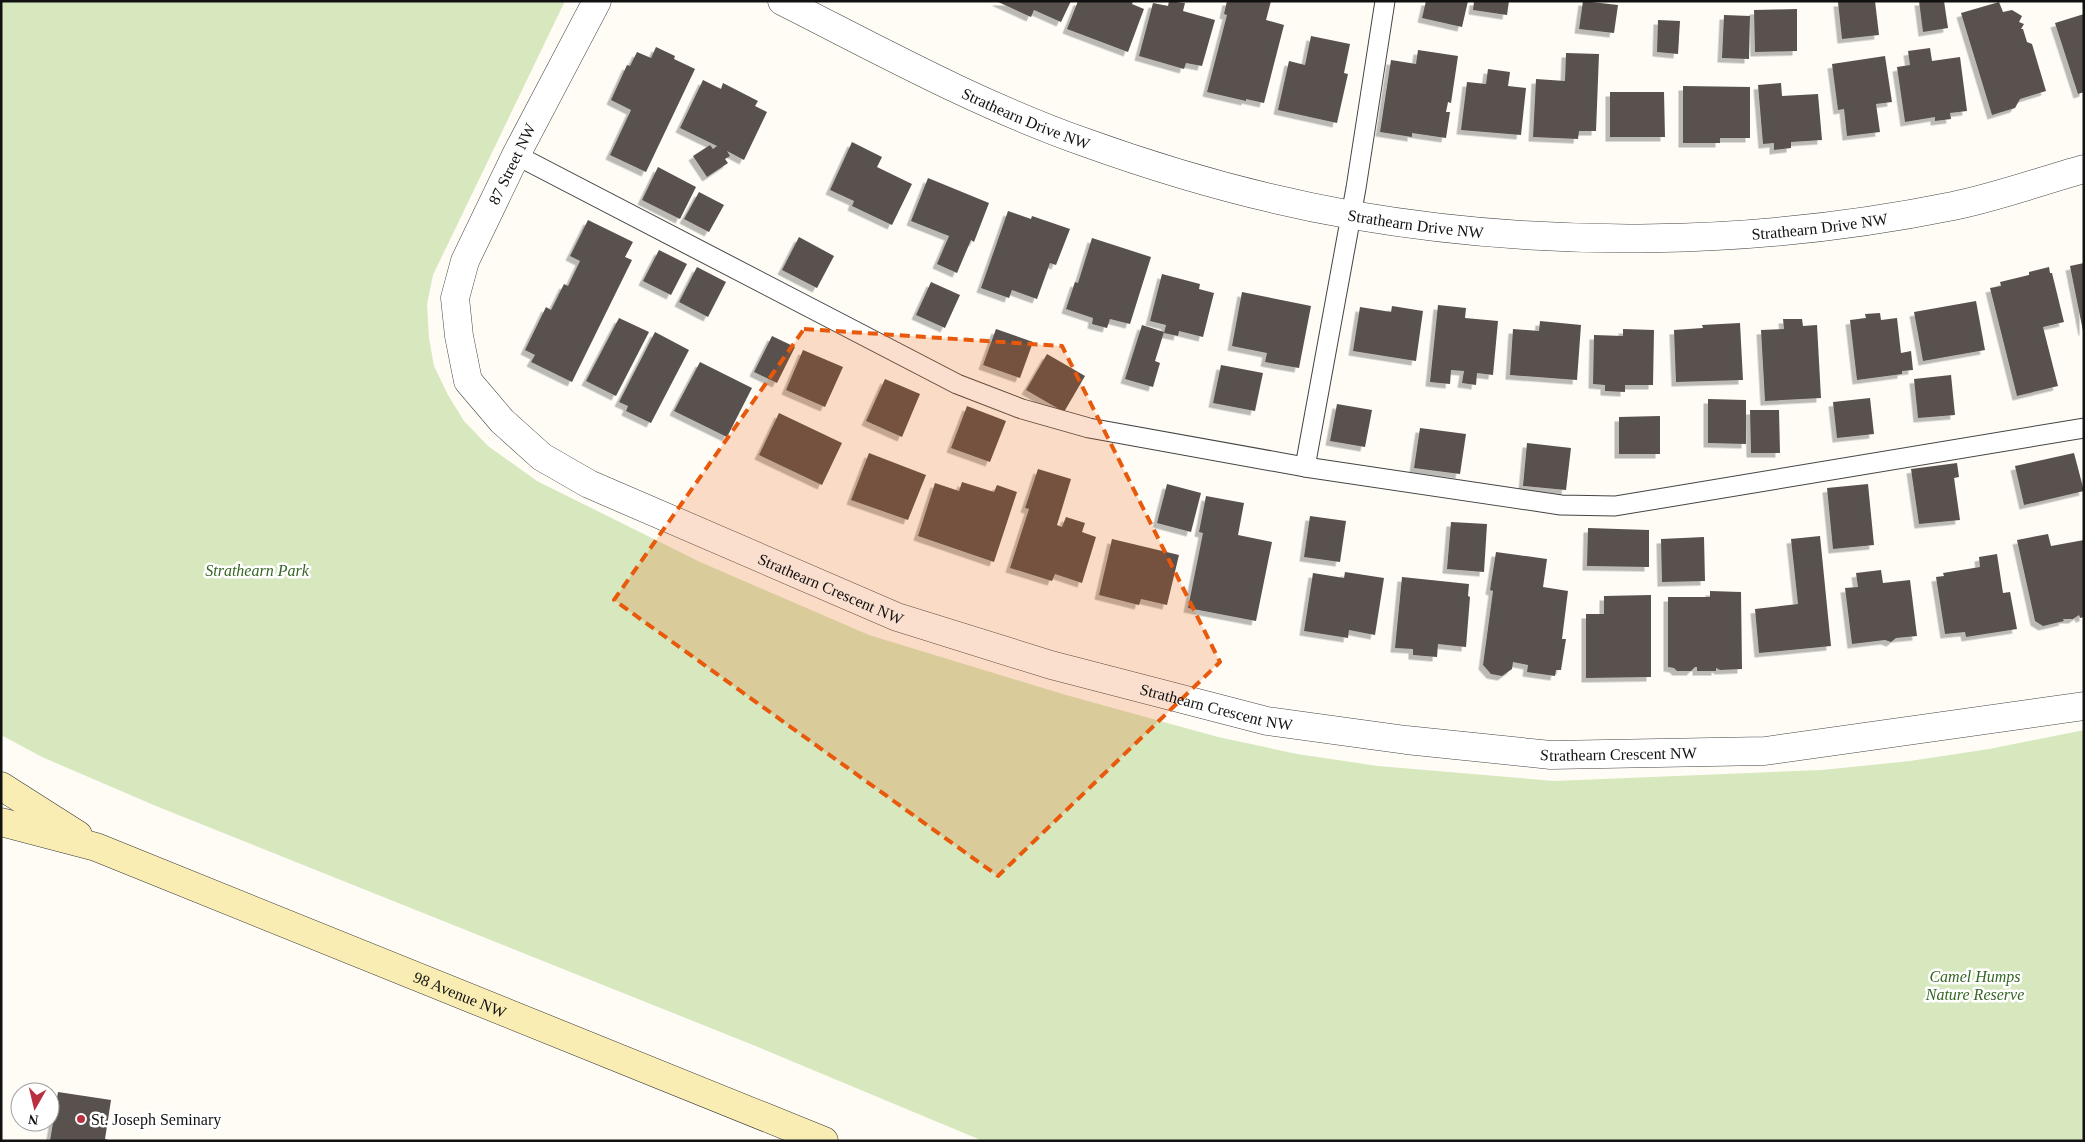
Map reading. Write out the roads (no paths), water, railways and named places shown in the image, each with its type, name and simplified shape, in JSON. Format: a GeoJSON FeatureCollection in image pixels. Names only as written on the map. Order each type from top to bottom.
{"type":"FeatureCollection","features":[{"type":"Feature","properties":{"kind":"main road","name":"98 Avenue NW"},"geometry":{"type":"LineString","coordinates":[[1,786],[96,847]]}},
{"type":"Feature","properties":{"kind":"main road","name":"98 Avenue NW"},"geometry":{"type":"LineString","coordinates":[[1,822],[96,847],[824,1141]]}},
{"type":"Feature","properties":{"kind":"street","name":"87 Street NW"},"geometry":{"type":"LineString","coordinates":[[459,336],[456,298],[465,261],[516,155],[596,1]]}},
{"type":"Feature","properties":{"kind":"street","name":"Strathearn Drive NW"},"geometry":{"type":"LineString","coordinates":[[782,1],[1002,110],[1081,141],[1171,171],[1351,215],[1494,232],[1636,238],[1698,236],[1824,226],[1956,205],[2084,169]]}},
{"type":"Feature","properties":{"kind":"street","name":"Strathearn Crescent NW"},"geometry":{"type":"LineString","coordinates":[[459,336],[468,380],[502,421],[542,457],[589,484],[897,617],[1051,665],[1267,721],[1406,740],[1551,755],[1765,751],[2084,706]]}},
{"type":"Feature","properties":{"kind":"lane"},"geometry":{"type":"LineString","coordinates":[[1305,466],[1351,215],[1385,1]]}},
{"type":"Feature","properties":{"kind":"lane"},"geometry":{"type":"LineString","coordinates":[[516,155],[957,384],[1022,409],[1090,428],[1305,466],[1560,505],[1615,506],[2084,428]]}},
{"type":"Feature","properties":{"kind":"place","name":"St. Joseph Seminary"},"geometry":{"type":"Point","coordinates":[81,1119]}},
{"type":"Feature","properties":{"kind":"park label","name":"Strathearn Park"},"geometry":{"type":"Point","coordinates":[257,570]}},
{"type":"Feature","properties":{"kind":"park label","name":"Camel Humps Nature Reserve"},"geometry":{"type":"Point","coordinates":[1975,985]}}]}
